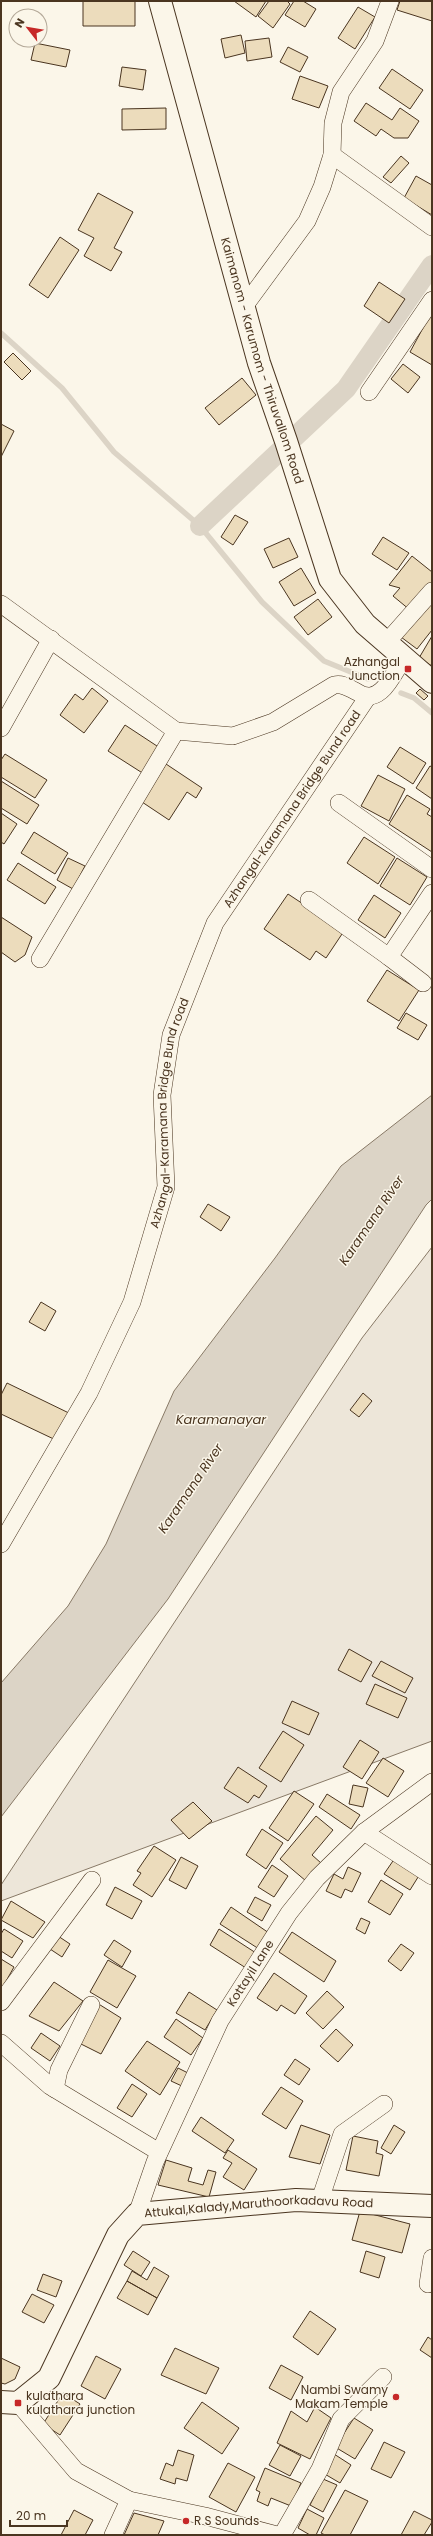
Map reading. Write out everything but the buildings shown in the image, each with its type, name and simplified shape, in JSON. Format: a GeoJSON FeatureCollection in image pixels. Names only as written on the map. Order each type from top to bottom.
{"type":"FeatureCollection","features":[{"type":"Feature","properties":{"kind":"main road","name":"Kaimanom - Karumom - Thiruvallom Road"},"geometry":{"type":"LineString","coordinates":[[160,1],[259,363],[287,444],[330,579],[365,624],[403,659],[432,682]]}},
{"type":"Feature","properties":{"kind":"main road","name":"Attukal,Kalady,Maruthoorkadavu Road"},"geometry":{"type":"LineString","coordinates":[[9,2402],[49,2378],[118,2235],[137,2214],[296,2200],[432,2206]]}},
{"type":"Feature","properties":{"kind":"street"},"geometry":{"type":"LineString","coordinates":[[244,308],[307,221],[322,187],[332,155],[333,123],[341,92],[375,41],[390,1]]}},
{"type":"Feature","properties":{"kind":"street"},"geometry":{"type":"LineString","coordinates":[[332,155],[432,227]]}},
{"type":"Feature","properties":{"kind":"street"},"geometry":{"type":"LineString","coordinates":[[369,392],[432,300]]}},
{"type":"Feature","properties":{"kind":"street"},"geometry":{"type":"LineString","coordinates":[[386,643],[432,591]]}},
{"type":"Feature","properties":{"kind":"street"},"geometry":{"type":"LineString","coordinates":[[1,604],[176,731],[233,736],[273,722],[334,684],[341,684],[367,698],[378,694],[403,659]]}},
{"type":"Feature","properties":{"kind":"street"},"geometry":{"type":"LineString","coordinates":[[1,728],[51,639]]}},
{"type":"Feature","properties":{"kind":"street","name":"Azhangal-Karamana Bridge Bund road"},"geometry":{"type":"LineString","coordinates":[[1,1544],[89,1393],[132,1302],[166,1187],[162,1095],[171,1035],[215,923],[367,698]]}},
{"type":"Feature","properties":{"kind":"street"},"geometry":{"type":"LineString","coordinates":[[40,959],[176,731]]}},
{"type":"Feature","properties":{"kind":"street"},"geometry":{"type":"LineString","coordinates":[[339,803],[432,870]]}},
{"type":"Feature","properties":{"kind":"street"},"geometry":{"type":"LineString","coordinates":[[389,957],[432,893]]}},
{"type":"Feature","properties":{"kind":"street"},"geometry":{"type":"LineString","coordinates":[[309,900],[423,983]]}},
{"type":"Feature","properties":{"kind":"street","name":"Kottayil Lane"},"geometry":{"type":"LineString","coordinates":[[137,2214],[159,2152],[220,2021],[289,1913],[317,1878],[364,1832],[432,1782]]}},
{"type":"Feature","properties":{"kind":"street"},"geometry":{"type":"LineString","coordinates":[[364,1832],[432,1876]]}},
{"type":"Feature","properties":{"kind":"street"},"geometry":{"type":"LineString","coordinates":[[1,2002],[92,1880]]}},
{"type":"Feature","properties":{"kind":"street"},"geometry":{"type":"LineString","coordinates":[[55,2089],[59,2070],[91,2005]]}},
{"type":"Feature","properties":{"kind":"street"},"geometry":{"type":"LineString","coordinates":[[1,2043],[55,2089],[159,2152]]}},
{"type":"Feature","properties":{"kind":"street"},"geometry":{"type":"LineString","coordinates":[[320,2200],[342,2134],[384,2104]]}},
{"type":"Feature","properties":{"kind":"street"},"geometry":{"type":"LineString","coordinates":[[428,2284],[432,2258]]}},
{"type":"Feature","properties":{"kind":"street"},"geometry":{"type":"LineString","coordinates":[[282,2535],[320,2469],[341,2419],[383,2377]]}},
{"type":"Feature","properties":{"kind":"street"},"geometry":{"type":"LineString","coordinates":[[9,2402],[76,2471],[129,2500],[205,2516],[277,2535]]}},
{"type":"Feature","properties":{"kind":"street"},"geometry":{"type":"LineString","coordinates":[[113,2535],[129,2500]]}},
{"type":"Feature","properties":{"kind":"shaded area"},"geometry":{"type":"Polygon","coordinates":[[[432,1247],[432,1741],[1,1901],[1,1885],[362,1338],[432,1247]]]}},
{"type":"Feature","properties":{"kind":"water","name":"Karamanayar"},"geometry":{"type":"Polygon","coordinates":[[[432,1095],[432,1199],[426,1205],[168,1599],[1,1817],[1,1683],[68,1606],[106,1544],[174,1391],[275,1258],[341,1166],[432,1095]]]}},
{"type":"Feature","properties":{"kind":"waterway"},"geometry":{"type":"LineString","coordinates":[[200,526],[346,389],[432,265]]}},
{"type":"Feature","properties":{"kind":"waterway"},"geometry":{"type":"LineString","coordinates":[[1,333],[62,388],[114,452],[200,526],[262,602],[324,661],[368,679]]}},
{"type":"Feature","properties":{"kind":"waterway"},"geometry":{"type":"LineString","coordinates":[[401,693],[414,698],[432,713]]}},
{"type":"Feature","properties":{"kind":"place","name":"Azhangal Junction"},"geometry":{"type":"Point","coordinates":[408,669]}},
{"type":"Feature","properties":{"kind":"place","name":"Nambi Swamy Makam Temple"},"geometry":{"type":"Point","coordinates":[396,2397]}},
{"type":"Feature","properties":{"kind":"place","name":"kulathara kulathara junction"},"geometry":{"type":"Point","coordinates":[18,2403]}},
{"type":"Feature","properties":{"kind":"place","name":"R S Sounds"},"geometry":{"type":"Point","coordinates":[186,2521]}},
{"type":"Feature","properties":{"kind":"water label","name":"Karamana River"},"geometry":{"type":"Point","coordinates":[371,1220]}},
{"type":"Feature","properties":{"kind":"water label","name":"Karamana River"},"geometry":{"type":"Point","coordinates":[190,1488]}}]}
